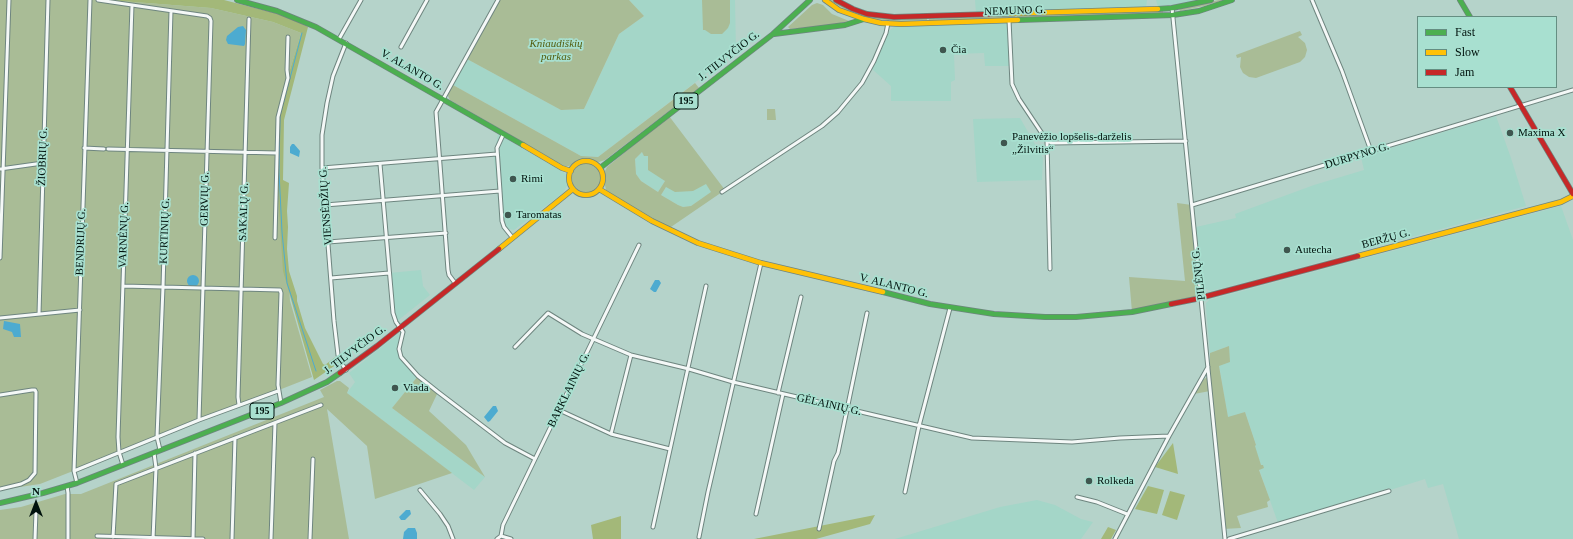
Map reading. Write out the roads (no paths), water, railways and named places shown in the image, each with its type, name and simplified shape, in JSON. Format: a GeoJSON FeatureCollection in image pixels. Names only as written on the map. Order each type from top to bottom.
{"type":"FeatureCollection","features":[{"type":"Feature","properties":{"kind":"main road","name":"V. ALANTO G."},"geometry":{"type":"LineString","coordinates":[[237,0],[295,17],[346,42],[571,172]]}},
{"type":"Feature","properties":{"kind":"main road","name":"J. TILVYČIO G."},"geometry":{"type":"LineString","coordinates":[[600,168],[773,34],[810,0]]}},
{"type":"Feature","properties":{"kind":"main road","name":"NEMUNO G."},"geometry":{"type":"LineString","coordinates":[[825,0],[839,10],[864,19],[888,23],[1173,15],[1199,11],[1232,0]]}},
{"type":"Feature","properties":{"kind":"main road","name":"NEMUNO G."},"geometry":{"type":"LineString","coordinates":[[836,0],[853,9],[867,14],[894,17],[1172,8],[1211,0]]}},
{"type":"Feature","properties":{"kind":"main road"},"geometry":{"type":"LineString","coordinates":[[1460,0],[1469,16]]}},
{"type":"Feature","properties":{"kind":"main road"},"geometry":{"type":"LineString","coordinates":[[773,34],[845,25],[864,19]]}},
{"type":"Feature","properties":{"kind":"main road"},"geometry":{"type":"LineString","coordinates":[[1511,88],[1573,195]]}},
{"type":"Feature","properties":{"kind":"main road"},"geometry":{"type":"LineString","coordinates":[[584,161],[593,162],[600,168],[603,178],[599,189],[593,194],[586,195],[578,193],[573,189],[569,180],[571,172],[576,165],[584,161]]}},
{"type":"Feature","properties":{"kind":"main road","name":"J. TILVYČIO G."},"geometry":{"type":"LineString","coordinates":[[0,503],[77,483],[318,388],[346,370],[573,189]]}},
{"type":"Feature","properties":{"kind":"main road","name":"V. ALANTO G."},"geometry":{"type":"LineString","coordinates":[[599,189],[657,224],[698,243],[761,263],[950,308],[1023,316],[1068,317],[1132,312],[1202,298]]}},
{"type":"Feature","properties":{"kind":"main road","name":"BERŽŲ G."},"geometry":{"type":"LineString","coordinates":[[1202,298],[1561,202],[1573,195]]}},
{"type":"Feature","properties":{"kind":"street"},"geometry":{"type":"LineString","coordinates":[[0,258],[1,169],[9,0]]}},
{"type":"Feature","properties":{"kind":"street","name":"ŽIOBRIŲ G."},"geometry":{"type":"LineString","coordinates":[[39,314],[48,0]]}},
{"type":"Feature","properties":{"kind":"street","name":"BENDRIJŲ G."},"geometry":{"type":"LineString","coordinates":[[77,483],[74,471],[90,0]]}},
{"type":"Feature","properties":{"kind":"street","name":"GERVIŲ G."},"geometry":{"type":"LineString","coordinates":[[98,0],[207,16],[211,21],[199,420]]}},
{"type":"Feature","properties":{"kind":"street"},"geometry":{"type":"LineString","coordinates":[[340,39],[361,0]]}},
{"type":"Feature","properties":{"kind":"street"},"geometry":{"type":"LineString","coordinates":[[400,47],[427,0]]}},
{"type":"Feature","properties":{"kind":"street"},"geometry":{"type":"LineString","coordinates":[[455,283],[449,275],[436,112],[498,0]]}},
{"type":"Feature","properties":{"kind":"street"},"geometry":{"type":"LineString","coordinates":[[1312,0],[1342,71],[1371,151]]}},
{"type":"Feature","properties":{"kind":"street","name":"VARNĖNŲ G."},"geometry":{"type":"LineString","coordinates":[[123,464],[119,452],[118,436],[132,5]]}},
{"type":"Feature","properties":{"kind":"street","name":"PILĖNŲ G."},"geometry":{"type":"LineString","coordinates":[[1172,8],[1225,539]]}},
{"type":"Feature","properties":{"kind":"street","name":"KURTINIŲ G."},"geometry":{"type":"LineString","coordinates":[[160,450],[157,438],[171,11]]}},
{"type":"Feature","properties":{"kind":"street","name":"SAKALŲ G."},"geometry":{"type":"LineString","coordinates":[[239,405],[238,397],[249,19]]}},
{"type":"Feature","properties":{"kind":"street"},"geometry":{"type":"LineString","coordinates":[[1009,20],[1012,84],[1019,98],[1047,141],[1050,269]]}},
{"type":"Feature","properties":{"kind":"street"},"geometry":{"type":"LineString","coordinates":[[722,192],[822,126],[838,112],[862,82],[874,61],[886,33],[888,23]]}},
{"type":"Feature","properties":{"kind":"street"},"geometry":{"type":"LineString","coordinates":[[275,238],[277,153],[280,110],[288,78],[288,37]]}},
{"type":"Feature","properties":{"kind":"street","name":"VIENSĖDŽIŲ G."},"geometry":{"type":"LineString","coordinates":[[346,42],[333,76],[322,135],[322,168],[334,321],[338,355],[346,370]]}},
{"type":"Feature","properties":{"kind":"street","name":"DURPYNO G."},"geometry":{"type":"LineString","coordinates":[[1192,205],[1573,90]]}},
{"type":"Feature","properties":{"kind":"street"},"geometry":{"type":"LineString","coordinates":[[503,134],[499,142],[497,154],[502,221],[504,227],[512,237]]}},
{"type":"Feature","properties":{"kind":"street"},"geometry":{"type":"LineString","coordinates":[[1047,141],[1052,143],[1186,141]]}},
{"type":"Feature","properties":{"kind":"street"},"geometry":{"type":"LineString","coordinates":[[84,148],[277,153]]}},
{"type":"Feature","properties":{"kind":"street"},"geometry":{"type":"LineString","coordinates":[[322,168],[497,154]]}},
{"type":"Feature","properties":{"kind":"street"},"geometry":{"type":"LineString","coordinates":[[1,169],[43,163]]}},
{"type":"Feature","properties":{"kind":"street"},"geometry":{"type":"LineString","coordinates":[[380,164],[392,313],[403,335],[399,349],[401,357],[418,376],[505,443],[535,459]]}},
{"type":"Feature","properties":{"kind":"street"},"geometry":{"type":"LineString","coordinates":[[325,205],[500,191]]}},
{"type":"Feature","properties":{"kind":"street"},"geometry":{"type":"LineString","coordinates":[[328,242],[446,232]]}},
{"type":"Feature","properties":{"kind":"street","name":"BARKLAINIŲ G."},"geometry":{"type":"LineString","coordinates":[[501,536],[503,525],[639,245]]}},
{"type":"Feature","properties":{"kind":"street"},"geometry":{"type":"LineString","coordinates":[[699,537],[761,263]]}},
{"type":"Feature","properties":{"kind":"street"},"geometry":{"type":"LineString","coordinates":[[331,278],[389,273]]}},
{"type":"Feature","properties":{"kind":"street"},"geometry":{"type":"LineString","coordinates":[[123,286],[279,289],[281,291],[278,391],[281,403]]}},
{"type":"Feature","properties":{"kind":"street"},"geometry":{"type":"LineString","coordinates":[[653,527],[689,369],[706,286]]}},
{"type":"Feature","properties":{"kind":"street"},"geometry":{"type":"LineString","coordinates":[[778,393],[801,297]]}},
{"type":"Feature","properties":{"kind":"street"},"geometry":{"type":"LineString","coordinates":[[905,492],[950,308]]}},
{"type":"Feature","properties":{"kind":"street"},"geometry":{"type":"LineString","coordinates":[[0,318],[80,310]]}},
{"type":"Feature","properties":{"kind":"street"},"geometry":{"type":"LineString","coordinates":[[819,529],[847,410],[867,313]]}},
{"type":"Feature","properties":{"kind":"street","name":"GĖLAINIŲ G."},"geometry":{"type":"LineString","coordinates":[[515,347],[548,314],[582,334],[631,355],[847,410],[972,438],[1072,442],[1169,436]]}},
{"type":"Feature","properties":{"kind":"street"},"geometry":{"type":"LineString","coordinates":[[611,434],[631,355]]}},
{"type":"Feature","properties":{"kind":"street"},"geometry":{"type":"LineString","coordinates":[[1115,539],[1169,436],[1208,367]]}},
{"type":"Feature","properties":{"kind":"street"},"geometry":{"type":"LineString","coordinates":[[0,395],[35,390],[35,473],[29,480],[21,484],[0,489]]}},
{"type":"Feature","properties":{"kind":"street"},"geometry":{"type":"LineString","coordinates":[[74,471],[199,420],[278,391]]}},
{"type":"Feature","properties":{"kind":"street"},"geometry":{"type":"LineString","coordinates":[[756,514],[783,394]]}},
{"type":"Feature","properties":{"kind":"street"},"geometry":{"type":"LineString","coordinates":[[113,537],[116,484],[321,405]]}},
{"type":"Feature","properties":{"kind":"street"},"geometry":{"type":"LineString","coordinates":[[559,410],[611,434],[670,449]]}},
{"type":"Feature","properties":{"kind":"street"},"geometry":{"type":"LineString","coordinates":[[271,539],[275,423]]}},
{"type":"Feature","properties":{"kind":"street"},"geometry":{"type":"LineString","coordinates":[[232,539],[235,438]]}},
{"type":"Feature","properties":{"kind":"street"},"geometry":{"type":"LineString","coordinates":[[153,538],[156,468],[154,453]]}},
{"type":"Feature","properties":{"kind":"street"},"geometry":{"type":"LineString","coordinates":[[193,539],[195,454]]}},
{"type":"Feature","properties":{"kind":"street"},"geometry":{"type":"LineString","coordinates":[[310,539],[313,459]]}},
{"type":"Feature","properties":{"kind":"street"},"geometry":{"type":"LineString","coordinates":[[67,486],[68,539]]}},
{"type":"Feature","properties":{"kind":"street"},"geometry":{"type":"LineString","coordinates":[[420,490],[440,514],[448,526],[453,539]]}},
{"type":"Feature","properties":{"kind":"street"},"geometry":{"type":"LineString","coordinates":[[1229,539],[1389,490]]}},
{"type":"Feature","properties":{"kind":"street"},"geometry":{"type":"LineString","coordinates":[[1077,497],[1097,502],[1127,514]]}},
{"type":"Feature","properties":{"kind":"street"},"geometry":{"type":"LineString","coordinates":[[35,539],[36,511]]}},
{"type":"Feature","properties":{"kind":"street"},"geometry":{"type":"LineString","coordinates":[[97,536],[203,539]]}},
{"type":"Feature","properties":{"kind":"street"},"geometry":{"type":"LineString","coordinates":[[497,539],[501,536],[511,539]]}},
{"type":"Feature","properties":{"kind":"water"},"geometry":{"type":"Polygon","coordinates":[[[243,26],[246,30],[244,46],[228,44],[226,40],[227,36],[238,27],[243,26]]]}},
{"type":"Feature","properties":{"kind":"water"},"geometry":{"type":"Polygon","coordinates":[[[294,144],[300,151],[299,157],[290,153],[290,147],[294,144]]]}},
{"type":"Feature","properties":{"kind":"water"},"geometry":{"type":"Polygon","coordinates":[[[193,275],[197,277],[199,281],[197,285],[193,287],[189,285],[187,281],[189,277],[193,275]]]}},
{"type":"Feature","properties":{"kind":"water"},"geometry":{"type":"Polygon","coordinates":[[[655,280],[659,280],[661,283],[656,292],[654,292],[650,289],[655,280]]]}},
{"type":"Feature","properties":{"kind":"water"},"geometry":{"type":"Polygon","coordinates":[[[4,321],[20,324],[21,337],[14,337],[12,332],[3,329],[4,321]]]}},
{"type":"Feature","properties":{"kind":"water"},"geometry":{"type":"Polygon","coordinates":[[[493,406],[496,406],[498,411],[488,422],[484,417],[493,406]]]}},
{"type":"Feature","properties":{"kind":"water"},"geometry":{"type":"Polygon","coordinates":[[[406,510],[410,510],[411,514],[405,520],[401,520],[399,517],[406,510]]]}},
{"type":"Feature","properties":{"kind":"water"},"geometry":{"type":"Polygon","coordinates":[[[408,528],[415,528],[417,539],[403,539],[404,532],[408,528]]]}},
{"type":"Feature","properties":{"kind":"waterway"},"geometry":{"type":"LineString","coordinates":[[302,33],[280,116],[279,172],[282,232],[287,283],[316,371]]}},
{"type":"Feature","properties":{"kind":"place","name":"Čia"},"geometry":{"type":"Point","coordinates":[943,50]}},
{"type":"Feature","properties":{"kind":"place","name":"Maxima X"},"geometry":{"type":"Point","coordinates":[1510,133]}},
{"type":"Feature","properties":{"kind":"place","name":"Panevėžio lopšelis-darželis „Žilvitis“"},"geometry":{"type":"Point","coordinates":[1004,143]}},
{"type":"Feature","properties":{"kind":"place","name":"Rimi"},"geometry":{"type":"Point","coordinates":[513,179]}},
{"type":"Feature","properties":{"kind":"place","name":"Taromatas"},"geometry":{"type":"Point","coordinates":[508,215]}},
{"type":"Feature","properties":{"kind":"place","name":"Autecha"},"geometry":{"type":"Point","coordinates":[1287,250]}},
{"type":"Feature","properties":{"kind":"place","name":"Viada"},"geometry":{"type":"Point","coordinates":[395,388]}},
{"type":"Feature","properties":{"kind":"place","name":"Rolkeda"},"geometry":{"type":"Point","coordinates":[1089,481]}},
{"type":"Feature","properties":{"kind":"park label","name":"Kniaudiškių parkas"},"geometry":{"type":"Point","coordinates":[556,50]}}]}
